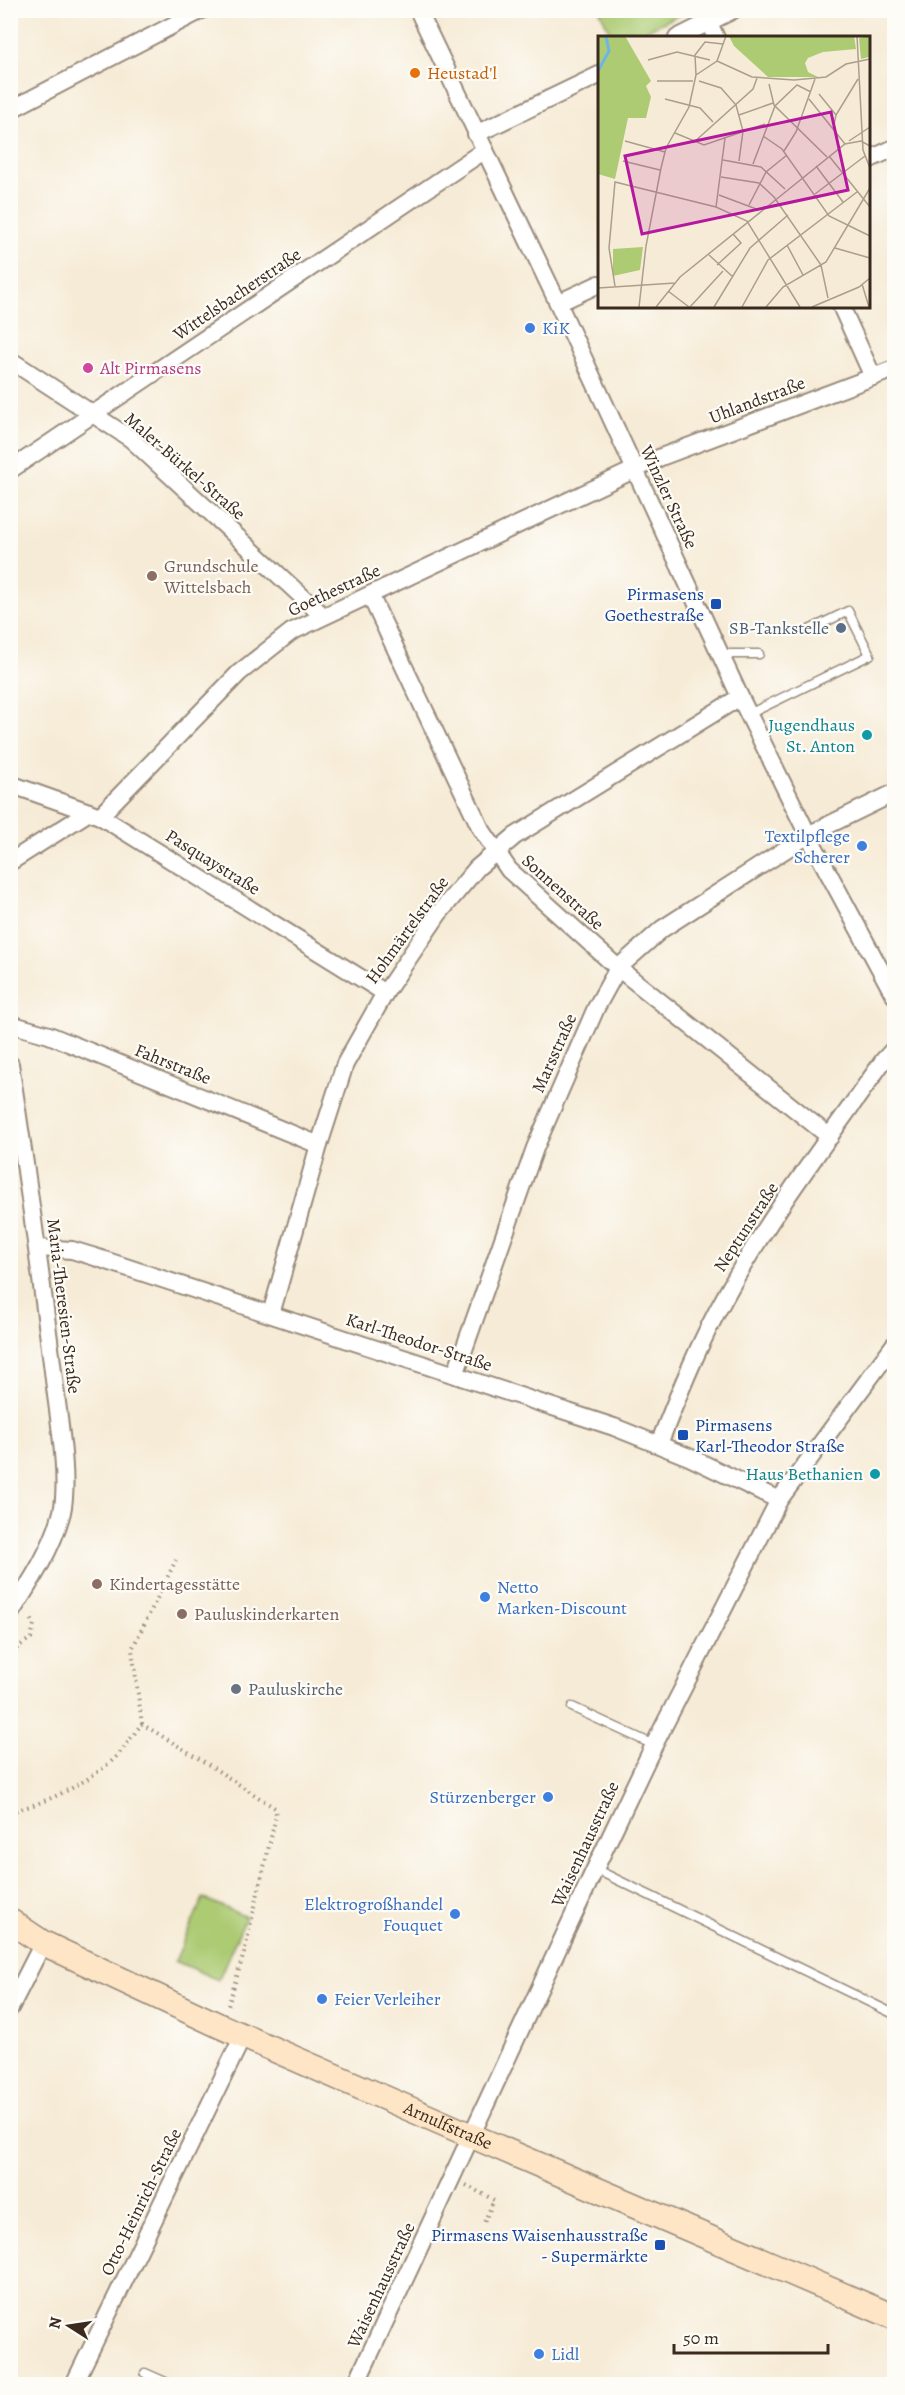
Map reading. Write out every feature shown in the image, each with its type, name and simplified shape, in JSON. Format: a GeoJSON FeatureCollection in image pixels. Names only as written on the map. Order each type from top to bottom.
{"type":"FeatureCollection","features":[{"type":"Feature","properties":{"kind":"street","name":"Winzler Straße"},"geometry":{"type":"LineString","coordinates":[[418,10],[558,303],[740,697],[808,835],[894,995]]}},
{"type":"Feature","properties":{"kind":"street"},"geometry":{"type":"LineString","coordinates":[[682,36],[733,10]]}},
{"type":"Feature","properties":{"kind":"street"},"geometry":{"type":"LineString","coordinates":[[10,110],[187,13]]}},
{"type":"Feature","properties":{"kind":"street"},"geometry":{"type":"LineString","coordinates":[[477,134],[598,75]]}},
{"type":"Feature","properties":{"kind":"street"},"geometry":{"type":"LineString","coordinates":[[869,159],[894,148]]}},
{"type":"Feature","properties":{"kind":"street","name":"Wittelsbacherstraße"},"geometry":{"type":"LineString","coordinates":[[10,470],[485,150]]}},
{"type":"Feature","properties":{"kind":"street"},"geometry":{"type":"LineString","coordinates":[[558,303],[598,284]]}},
{"type":"Feature","properties":{"kind":"street"},"geometry":{"type":"LineString","coordinates":[[842,308],[873,377]]}},
{"type":"Feature","properties":{"kind":"street","name":"Maler-Bürkel-Straße"},"geometry":{"type":"LineString","coordinates":[[10,360],[130,439],[322,615]]}},
{"type":"Feature","properties":{"kind":"street","name":"Uhlandstraße"},"geometry":{"type":"LineString","coordinates":[[634,469],[894,369]]}},
{"type":"Feature","properties":{"kind":"street","name":"Goethestraße"},"geometry":{"type":"LineString","coordinates":[[10,862],[95,814],[239,673],[291,632],[322,615],[370,595],[634,469]]}},
{"type":"Feature","properties":{"kind":"street","name":"Sonnenstraße"},"geometry":{"type":"LineString","coordinates":[[370,595],[481,829],[509,870],[618,968],[830,1137]]}},
{"type":"Feature","properties":{"kind":"street","name":"Hohmärtelstraße"},"geometry":{"type":"LineString","coordinates":[[271,1314],[319,1145],[345,1064],[385,993],[439,913],[477,868],[530,825],[740,697]]}},
{"type":"Feature","properties":{"kind":"street","name":"Pasquaystraße"},"geometry":{"type":"LineString","coordinates":[[10,784],[95,814],[385,993]]}},
{"type":"Feature","properties":{"kind":"street","name":"Marsstraße"},"geometry":{"type":"LineString","coordinates":[[455,1375],[539,1136],[596,1008],[618,968],[662,929],[808,835],[894,793]]}},
{"type":"Feature","properties":{"kind":"street","name":"Fahrstraße"},"geometry":{"type":"LineString","coordinates":[[10,1024],[49,1035],[319,1145]]}},
{"type":"Feature","properties":{"kind":"street","name":"Neptunstraße"},"geometry":{"type":"LineString","coordinates":[[659,1444],[698,1351],[727,1293],[806,1169],[883,1060],[894,1049]]}},
{"type":"Feature","properties":{"kind":"street","name":"Maria-Theresien-Straße"},"geometry":{"type":"LineString","coordinates":[[10,1064],[38,1248],[65,1489],[62,1512],[54,1534],[33,1576],[12,1610]]}},
{"type":"Feature","properties":{"kind":"street","name":"Karl-Theodor-Straße"},"geometry":{"type":"LineString","coordinates":[[38,1248],[72,1250],[659,1444],[779,1500]]}},
{"type":"Feature","properties":{"kind":"street","name":"Waisenhausstraße"},"geometry":{"type":"LineString","coordinates":[[356,2385],[654,1745],[779,1500],[894,1345]]}},
{"type":"Feature","properties":{"kind":"street","name":"Arnulfstraße"},"geometry":{"type":"LineString","coordinates":[[10,1921],[43,1943],[218,2025],[894,2317]]}},
{"type":"Feature","properties":{"kind":"street"},"geometry":{"type":"LineString","coordinates":[[10,2008],[43,1943]]}},
{"type":"Feature","properties":{"kind":"street","name":"Otto-Heinrich-Straße"},"geometry":{"type":"LineString","coordinates":[[74,2385],[243,2036]]}},
{"type":"Feature","properties":{"kind":"lane"},"geometry":{"type":"LineString","coordinates":[[749,714],[870,655],[848,611],[809,630]]}},
{"type":"Feature","properties":{"kind":"lane"},"geometry":{"type":"LineString","coordinates":[[720,654],[759,654]]}},
{"type":"Feature","properties":{"kind":"lane"},"geometry":{"type":"LineString","coordinates":[[572,1707],[654,1745]]}},
{"type":"Feature","properties":{"kind":"lane"},"geometry":{"type":"LineString","coordinates":[[595,1869],[894,2014]]}},
{"type":"Feature","properties":{"kind":"lane"},"geometry":{"type":"LineString","coordinates":[[145,2373],[170,2385]]}},
{"type":"Feature","properties":{"kind":"path"},"geometry":{"type":"LineString","coordinates":[[10,1812],[32,1806],[67,1791],[109,1763],[142,1724],[132,1649],[176,1560]]}},
{"type":"Feature","properties":{"kind":"path"},"geometry":{"type":"LineString","coordinates":[[10,1659],[13,1650],[31,1638],[34,1624],[29,1614],[12,1610]]}},
{"type":"Feature","properties":{"kind":"path"},"geometry":{"type":"LineString","coordinates":[[142,1724],[275,1808],[276,1816],[244,1953],[228,2005],[218,2025]]}},
{"type":"Feature","properties":{"kind":"path"},"geometry":{"type":"LineString","coordinates":[[452,2177],[494,2200],[483,2226]]}},
{"type":"Feature","properties":{"kind":"green space"},"geometry":{"type":"Polygon","coordinates":[[[600,11],[683,11],[684,13],[634,36],[612,36],[600,11]]]}},
{"type":"Feature","properties":{"kind":"green space"},"geometry":{"type":"Polygon","coordinates":[[[203,1898],[246,1917],[218,1980],[175,1961],[203,1898]]]}},
{"type":"Feature","properties":{"kind":"place","name":"Heustad'l"},"geometry":{"type":"Point","coordinates":[415,73]}},
{"type":"Feature","properties":{"kind":"place","name":"KiK"},"geometry":{"type":"Point","coordinates":[530,328]}},
{"type":"Feature","properties":{"kind":"place","name":"Alt Pirmasens"},"geometry":{"type":"Point","coordinates":[88,368]}},
{"type":"Feature","properties":{"kind":"place","name":"Grundschule Wittelsbach"},"geometry":{"type":"Point","coordinates":[152,576]}},
{"type":"Feature","properties":{"kind":"place","name":"Pirmasens Goethestraße"},"geometry":{"type":"Point","coordinates":[716,604]}},
{"type":"Feature","properties":{"kind":"place","name":"SB-Tankstelle"},"geometry":{"type":"Point","coordinates":[841,628]}},
{"type":"Feature","properties":{"kind":"place","name":"Jugendhaus St. Anton"},"geometry":{"type":"Point","coordinates":[867,735]}},
{"type":"Feature","properties":{"kind":"place","name":"Textilpflege Scherer"},"geometry":{"type":"Point","coordinates":[862,846]}},
{"type":"Feature","properties":{"kind":"place","name":"Pirmasens Karl-Theodor Straße"},"geometry":{"type":"Point","coordinates":[683,1435]}},
{"type":"Feature","properties":{"kind":"place","name":"Haus Bethanien"},"geometry":{"type":"Point","coordinates":[875,1474]}},
{"type":"Feature","properties":{"kind":"place","name":"Kindertagesstätte"},"geometry":{"type":"Point","coordinates":[97,1584]}},
{"type":"Feature","properties":{"kind":"place","name":"Netto Marken-Discount"},"geometry":{"type":"Point","coordinates":[485,1597]}},
{"type":"Feature","properties":{"kind":"place","name":"Pauluskinderkarten"},"geometry":{"type":"Point","coordinates":[182,1614]}},
{"type":"Feature","properties":{"kind":"place","name":"Pauluskirche"},"geometry":{"type":"Point","coordinates":[236,1689]}},
{"type":"Feature","properties":{"kind":"place","name":"Stürzenberger"},"geometry":{"type":"Point","coordinates":[548,1797]}},
{"type":"Feature","properties":{"kind":"place","name":"Elektrogroßhandel Fouquet"},"geometry":{"type":"Point","coordinates":[455,1914]}},
{"type":"Feature","properties":{"kind":"place","name":"Feier Verleiher"},"geometry":{"type":"Point","coordinates":[322,1999]}},
{"type":"Feature","properties":{"kind":"place","name":"Pirmasens Waisenhausstraße - Supermärkte"},"geometry":{"type":"Point","coordinates":[660,2245]}},
{"type":"Feature","properties":{"kind":"place","name":"Lidl"},"geometry":{"type":"Point","coordinates":[539,2354]}}]}
